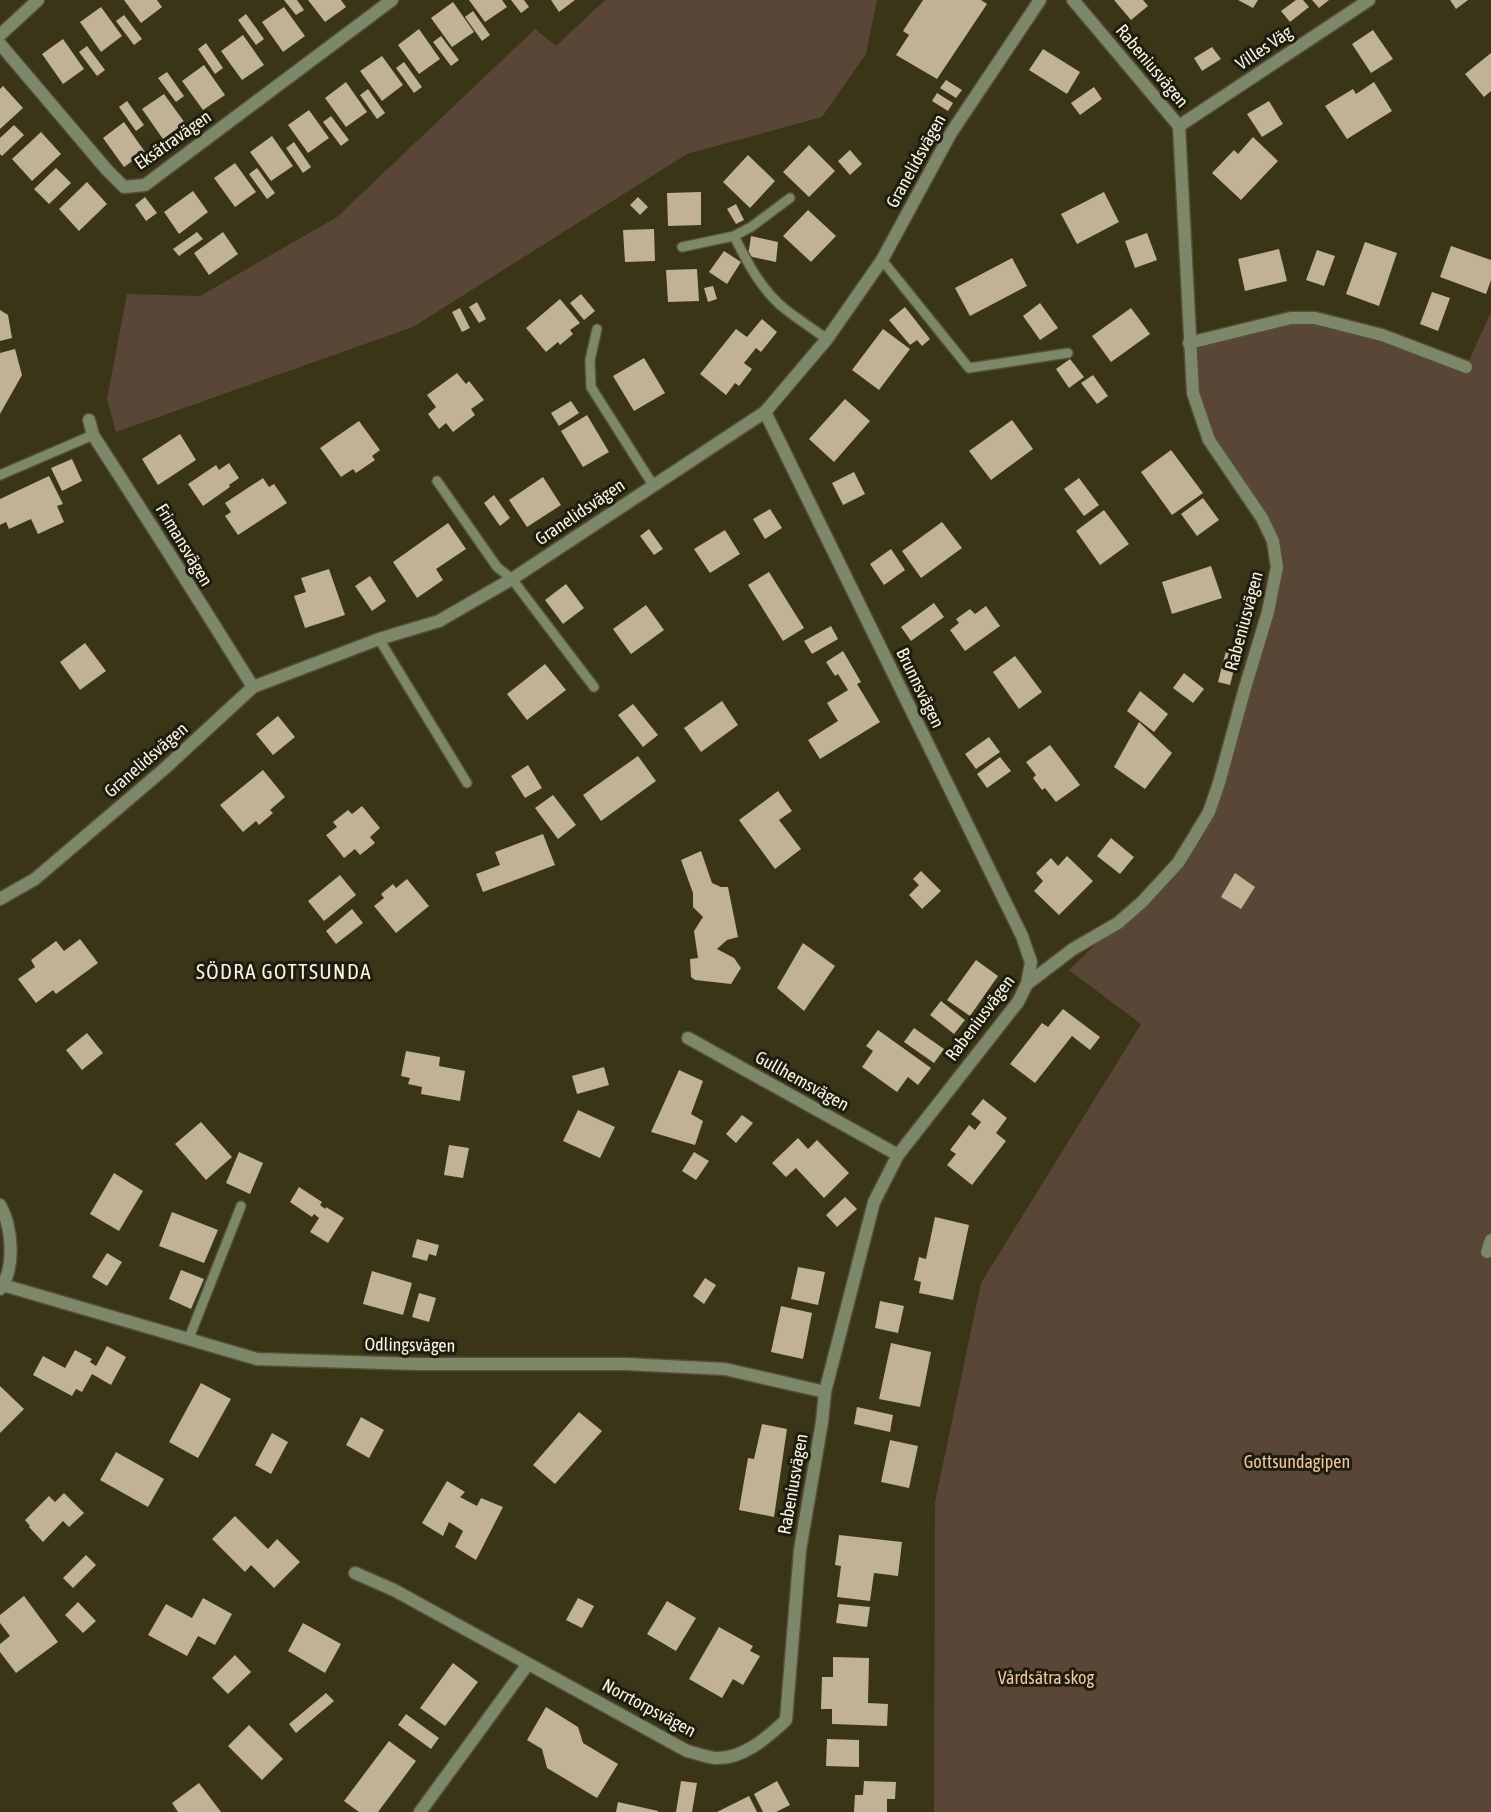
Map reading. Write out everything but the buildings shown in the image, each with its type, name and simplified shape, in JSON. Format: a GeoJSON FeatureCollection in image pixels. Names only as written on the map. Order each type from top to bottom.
{"type":"FeatureCollection","features":[{"type":"Feature","properties":{"kind":"street"},"geometry":{"type":"LineString","coordinates":[[0,34],[38,0]]}},
{"type":"Feature","properties":{"kind":"street","name":"Eksätravägen"},"geometry":{"type":"LineString","coordinates":[[0,44],[124,187],[145,185],[392,0]]}},
{"type":"Feature","properties":{"kind":"street","name":"Granelidsvägen"},"geometry":{"type":"LineString","coordinates":[[0,899],[35,879],[163,770],[253,687],[379,639],[439,621],[512,579],[765,412],[827,339],[882,260],[951,133],[1040,0]]}},
{"type":"Feature","properties":{"kind":"street","name":"Rabeniusvägen"},"geometry":{"type":"LineString","coordinates":[[786,1720],[800,1550],[825,1392],[874,1202],[898,1155],[1018,1002],[1027,984],[1073,949],[1118,923],[1142,902],[1178,863],[1209,812],[1219,783],[1268,612],[1277,567],[1273,541],[1262,518],[1209,440],[1193,393],[1179,126],[1073,0]]}},
{"type":"Feature","properties":{"kind":"street","name":"Villes Väg"},"geometry":{"type":"LineString","coordinates":[[1179,126],[1369,0]]}},
{"type":"Feature","properties":{"kind":"street"},"geometry":{"type":"LineString","coordinates":[[1189,343],[1291,318],[1315,318],[1382,335],[1466,368]]}},
{"type":"Feature","properties":{"kind":"street","name":"Brunnsvägen"},"geometry":{"type":"LineString","coordinates":[[765,412],[1022,936],[1031,962],[1027,984]]}},
{"type":"Feature","properties":{"kind":"street","name":"Frimansvägen"},"geometry":{"type":"LineString","coordinates":[[89,420],[93,435],[253,687]]}},
{"type":"Feature","properties":{"kind":"street","name":"Gullhemsvägen"},"geometry":{"type":"LineString","coordinates":[[688,1038],[898,1155]]}},
{"type":"Feature","properties":{"kind":"street"},"geometry":{"type":"LineString","coordinates":[[0,1204],[10,1235],[9,1262],[2,1287]]}},
{"type":"Feature","properties":{"kind":"street","name":"Odlingsvägen"},"geometry":{"type":"LineString","coordinates":[[2,1287],[257,1359],[417,1364],[626,1364],[725,1369],[825,1392]]}},
{"type":"Feature","properties":{"kind":"street","name":"Norrtorpsvägen"},"geometry":{"type":"LineString","coordinates":[[356,1574],[394,1590],[687,1751],[716,1758],[738,1754],[760,1742],[786,1720]]}},
{"type":"Feature","properties":{"kind":"street"},"geometry":{"type":"LineString","coordinates":[[420,1812],[528,1664]]}},
{"type":"Feature","properties":{"kind":"lane"},"geometry":{"type":"LineString","coordinates":[[682,247],[734,236],[751,227],[790,198]]}},
{"type":"Feature","properties":{"kind":"lane"},"geometry":{"type":"LineString","coordinates":[[734,236],[761,283],[783,308],[827,339]]}},
{"type":"Feature","properties":{"kind":"lane"},"geometry":{"type":"LineString","coordinates":[[882,260],[969,368],[1068,353]]}},
{"type":"Feature","properties":{"kind":"lane"},"geometry":{"type":"LineString","coordinates":[[597,329],[590,360],[591,387],[653,485]]}},
{"type":"Feature","properties":{"kind":"lane"},"geometry":{"type":"LineString","coordinates":[[0,475],[93,435]]}},
{"type":"Feature","properties":{"kind":"lane"},"geometry":{"type":"LineString","coordinates":[[437,480],[497,567],[512,579],[594,687]]}},
{"type":"Feature","properties":{"kind":"lane"},"geometry":{"type":"LineString","coordinates":[[379,639],[467,783]]}},
{"type":"Feature","properties":{"kind":"lane"},"geometry":{"type":"LineString","coordinates":[[189,1338],[241,1206]]}},
{"type":"Feature","properties":{"kind":"green space"},"geometry":{"type":"Polygon","coordinates":[[[605,0],[877,0],[866,54],[822,117],[687,154],[413,327],[116,432],[107,399],[127,294],[200,296],[337,217],[535,29],[556,46],[605,0]]]}},
{"type":"Feature","properties":{"kind":"green space"},"geometry":{"type":"Polygon","coordinates":[[[1491,312],[1491,1812],[934,1812],[935,1502],[981,1283],[1141,1024],[1069,970],[1142,902],[1209,812],[1268,612],[1273,541],[1209,440],[1193,393],[1189,343],[1315,318],[1466,367],[1491,312]]]}},
{"type":"Feature","properties":{"kind":"district","name":"SÖDRA GOTTSUNDA"},"geometry":{"type":"Point","coordinates":[284,972]}},
{"type":"Feature","properties":{"kind":"park label","name":"Gottsundagipen"},"geometry":{"type":"Point","coordinates":[1297,1462]}},
{"type":"Feature","properties":{"kind":"park label","name":"Vårdsätra skog"},"geometry":{"type":"Point","coordinates":[1046,1678]}}]}
